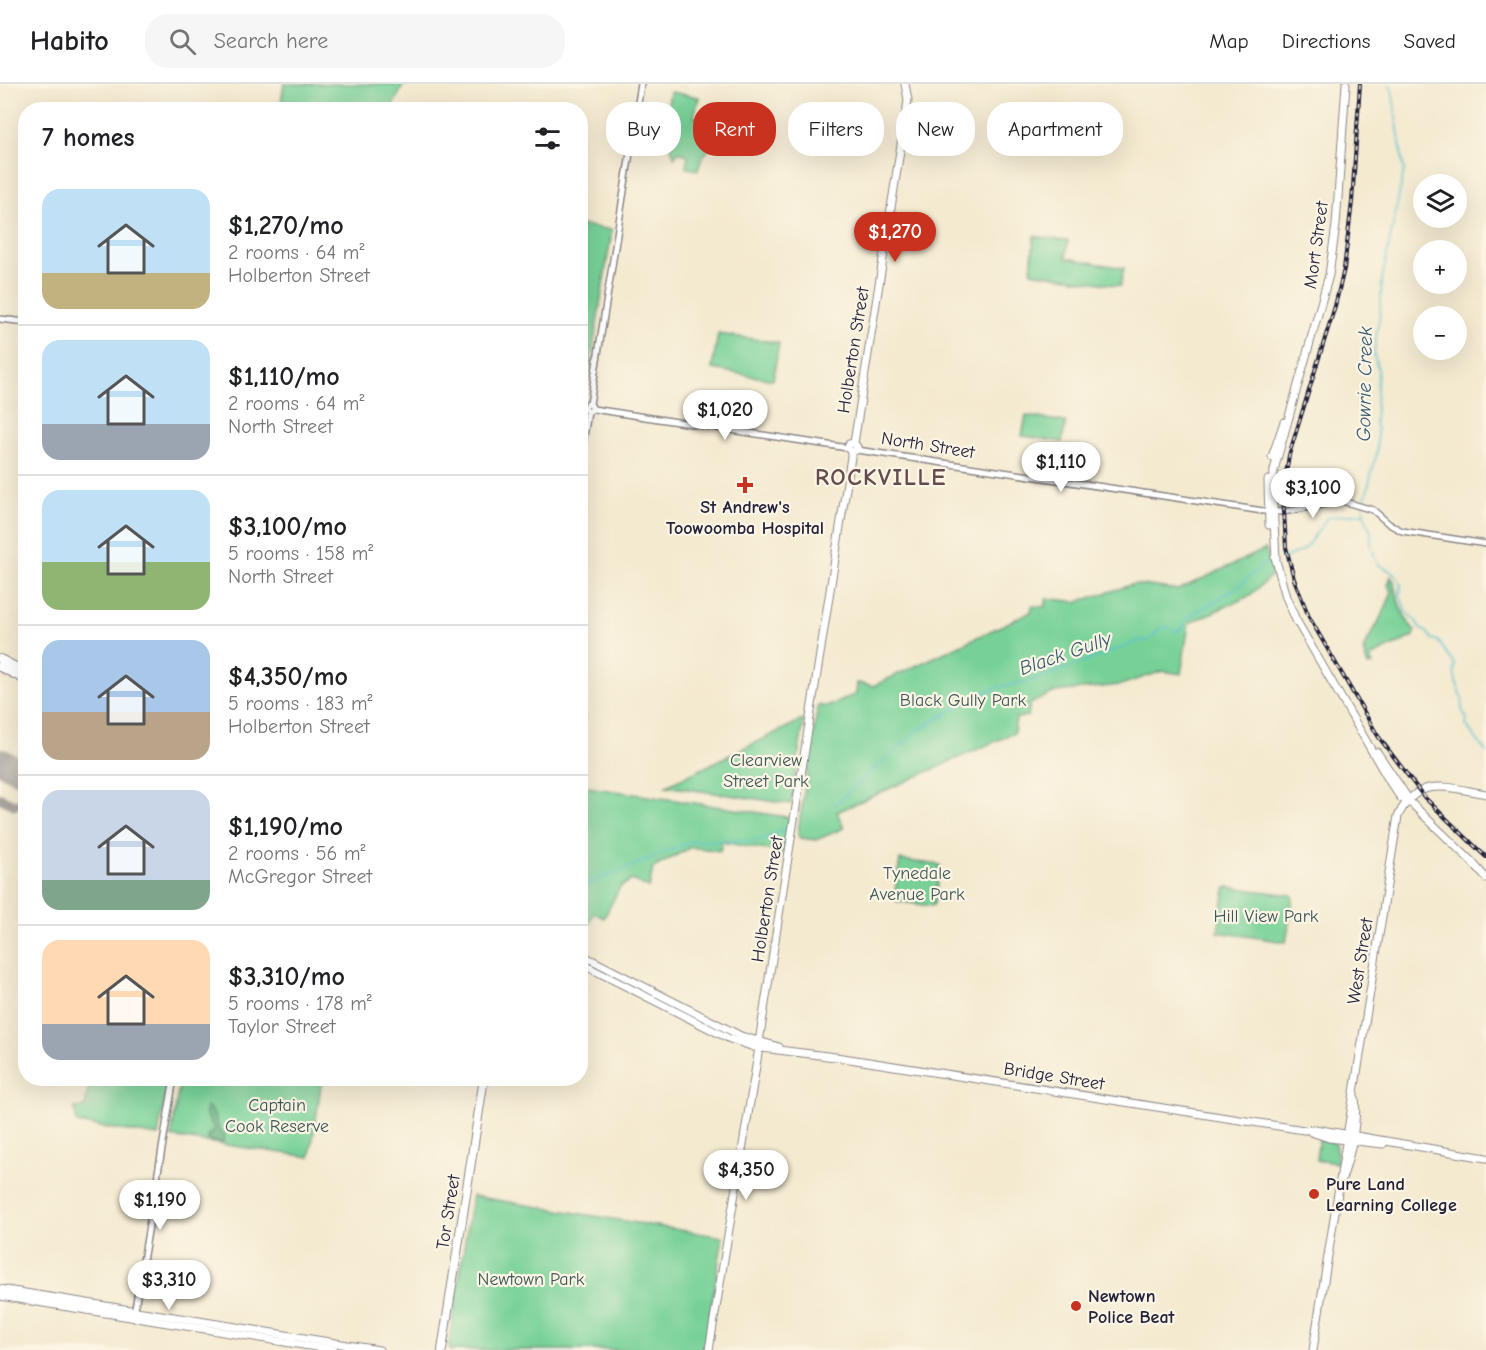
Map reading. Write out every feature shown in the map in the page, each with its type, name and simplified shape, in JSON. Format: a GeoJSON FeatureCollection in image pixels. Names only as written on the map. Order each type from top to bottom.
{"type":"FeatureCollection","features":[{"type":"Feature","properties":{"kind":"highway"},"geometry":{"type":"LineString","coordinates":[[0,659],[18,668]]}},
{"type":"Feature","properties":{"kind":"highway"},"geometry":{"type":"LineString","coordinates":[[0,667],[18,676]]}},
{"type":"Feature","properties":{"kind":"highway","name":"Tor Street"},"geometry":{"type":"LineString","coordinates":[[443,1349],[483,1086]]}},
{"type":"Feature","properties":{"kind":"main road","name":"Holberton Street"},"geometry":{"type":"LineString","coordinates":[[710,1350],[908,100],[905,84]]}},
{"type":"Feature","properties":{"kind":"main road","name":"Mort Street"},"geometry":{"type":"LineString","coordinates":[[1346,84],[1332,259],[1325,296],[1292,405],[1280,429],[1271,458],[1268,483],[1276,559],[1286,597],[1296,620],[1397,793],[1409,801],[1486,878]]}},
{"type":"Feature","properties":{"kind":"main road","name":"Mort Street"},"geometry":{"type":"LineString","coordinates":[[1369,744],[1384,761],[1409,801]]}},
{"type":"Feature","properties":{"kind":"main road"},"geometry":{"type":"LineString","coordinates":[[1409,801],[1431,787],[1486,794]]}},
{"type":"Feature","properties":{"kind":"main road"},"geometry":{"type":"LineString","coordinates":[[1396,827],[1397,793]]}},
{"type":"Feature","properties":{"kind":"main road","name":"West Street"},"geometry":{"type":"LineString","coordinates":[[1340,1184],[1346,1168],[1348,1120],[1354,1096],[1396,827],[1409,801]]}},
{"type":"Feature","properties":{"kind":"main road","name":"Bridge Street"},"geometry":{"type":"LineString","coordinates":[[588,958],[741,1040]]}},
{"type":"Feature","properties":{"kind":"main road","name":"Bridge Street"},"geometry":{"type":"LineString","coordinates":[[588,967],[741,1040],[759,1045],[1304,1130],[1329,1138],[1349,1137]]}},
{"type":"Feature","properties":{"kind":"main road"},"geometry":{"type":"LineString","coordinates":[[756,1065],[741,1040],[756,1035],[763,1022]]}},
{"type":"Feature","properties":{"kind":"main road","name":"West Street"},"geometry":{"type":"LineString","coordinates":[[1313,1350],[1340,1184],[1340,1168],[1356,1109],[1354,1096]]}},
{"type":"Feature","properties":{"kind":"main road"},"geometry":{"type":"LineString","coordinates":[[1315,1129],[1340,1127],[1348,1120]]}},
{"type":"Feature","properties":{"kind":"main road","name":"Bridge Street"},"geometry":{"type":"LineString","coordinates":[[1304,1130],[1315,1129],[1349,1137],[1486,1158]]}},
{"type":"Feature","properties":{"kind":"main road"},"geometry":{"type":"LineString","coordinates":[[1329,1138],[1335,1141],[1338,1147],[1340,1168]]}},
{"type":"Feature","properties":{"kind":"main road"},"geometry":{"type":"LineString","coordinates":[[0,1289],[334,1350]]}},
{"type":"Feature","properties":{"kind":"main road"},"geometry":{"type":"LineString","coordinates":[[0,1296],[379,1350]]}},
{"type":"Feature","properties":{"kind":"street"},"geometry":{"type":"LineString","coordinates":[[588,402],[641,84]]}},
{"type":"Feature","properties":{"kind":"street"},"geometry":{"type":"LineString","coordinates":[[0,319],[18,321]]}},
{"type":"Feature","properties":{"kind":"street","name":"North Street"},"geometry":{"type":"LineString","coordinates":[[588,408],[1270,512],[1338,501],[1370,509],[1401,531],[1486,544]]}},
{"type":"Feature","properties":{"kind":"street"},"geometry":{"type":"LineString","coordinates":[[134,1314],[173,1086]]}},
{"type":"Feature","properties":{"kind":"green space"},"geometry":{"type":"Polygon","coordinates":[[[284,84],[404,84],[395,102],[281,102],[284,84]]]}},
{"type":"Feature","properties":{"kind":"green space"},"geometry":{"type":"Polygon","coordinates":[[[670,92],[699,97],[698,102],[693,102],[693,156],[703,156],[698,170],[686,168],[688,155],[681,153],[681,102],[668,102],[670,92]]]}},
{"type":"Feature","properties":{"kind":"green space"},"geometry":{"type":"Polygon","coordinates":[[[588,226],[612,230],[590,367],[588,367],[588,226]]]}},
{"type":"Feature","properties":{"kind":"green space"},"geometry":{"type":"Polygon","coordinates":[[[1034,236],[1068,241],[1066,258],[1124,268],[1120,286],[1031,272],[1034,236]]]}},
{"type":"Feature","properties":{"kind":"green space"},"geometry":{"type":"Polygon","coordinates":[[[718,334],[779,343],[773,380],[712,369],[718,334]]]}},
{"type":"Feature","properties":{"kind":"green space"},"geometry":{"type":"Polygon","coordinates":[[[1026,416],[1066,422],[1062,442],[1022,436],[1026,416]]]}},
{"type":"Feature","properties":{"kind":"green space","name":"Black Gully Park"},"geometry":{"type":"Polygon","coordinates":[[[1266,549],[1273,574],[1249,596],[1189,623],[1181,674],[1163,671],[1120,685],[1055,692],[1030,704],[1028,716],[1016,718],[1014,733],[837,812],[844,828],[816,840],[800,838],[798,835],[818,705],[827,707],[856,694],[857,683],[873,686],[1031,612],[1032,606],[1045,607],[1047,598],[1077,602],[1134,584],[1178,590],[1266,549]]]}},
{"type":"Feature","properties":{"kind":"green space"},"geometry":{"type":"Polygon","coordinates":[[[1391,576],[1401,608],[1415,631],[1414,636],[1370,657],[1373,665],[1368,666],[1363,650],[1389,599],[1392,591],[1388,585],[1391,576]]]}},
{"type":"Feature","properties":{"kind":"green space","name":"Clearview Street Park"},"geometry":{"type":"Polygon","coordinates":[[[804,719],[791,804],[666,786],[804,719]]]}},
{"type":"Feature","properties":{"kind":"green space"},"geometry":{"type":"Polygon","coordinates":[[[588,787],[789,819],[784,853],[722,842],[720,851],[691,847],[653,868],[649,888],[632,880],[620,887],[604,918],[594,913],[588,925],[588,787]]]}},
{"type":"Feature","properties":{"kind":"green space","name":"Tynedale Avenue Park"},"geometry":{"type":"Polygon","coordinates":[[[900,860],[940,865],[934,904],[931,906],[896,901],[894,898],[900,860]]]}},
{"type":"Feature","properties":{"kind":"green space","name":"Hill View Park"},"geometry":{"type":"Polygon","coordinates":[[[1228,887],[1291,895],[1293,899],[1286,942],[1218,932],[1225,889],[1228,887]]]}},
{"type":"Feature","properties":{"kind":"green space"},"geometry":{"type":"Polygon","coordinates":[[[89,1086],[167,1086],[158,1136],[77,1123],[75,1108],[85,1107],[89,1086]]]}},
{"type":"Feature","properties":{"kind":"green space","name":"Captain Cook Reserve"},"geometry":{"type":"Polygon","coordinates":[[[179,1086],[321,1086],[310,1157],[171,1137],[179,1086]]]}},
{"type":"Feature","properties":{"kind":"green space"},"geometry":{"type":"Polygon","coordinates":[[[206,1106],[215,1118],[219,1132],[225,1135],[223,1142],[208,1140],[207,1135],[211,1134],[214,1128],[206,1115],[206,1106]]]}},
{"type":"Feature","properties":{"kind":"green space"},"geometry":{"type":"Polygon","coordinates":[[[1319,1138],[1335,1143],[1338,1163],[1316,1160],[1319,1138]]]}},
{"type":"Feature","properties":{"kind":"green space","name":"Newtown Park"},"geometry":{"type":"Polygon","coordinates":[[[472,1196],[723,1237],[704,1350],[450,1350],[449,1343],[472,1196]]]}},
{"type":"Feature","properties":{"kind":"waterway","name":"Gowrie Creek"},"geometry":{"type":"LineString","coordinates":[[1389,84],[1392,89],[1404,170],[1382,280],[1374,355],[1378,369],[1375,422],[1377,452],[1364,503],[1364,513],[1371,531],[1374,555],[1379,565],[1394,573],[1401,584],[1400,595],[1406,612],[1416,621],[1420,629],[1438,641],[1455,665],[1455,679],[1462,699],[1462,710],[1467,719],[1466,725],[1486,752]]}},
{"type":"Feature","properties":{"kind":"waterway","name":"Black Gully"},"geometry":{"type":"LineString","coordinates":[[1281,559],[1304,550],[1328,517],[1363,513]]}},
{"type":"Feature","properties":{"kind":"waterway","name":"Black Gully"},"geometry":{"type":"LineString","coordinates":[[834,805],[917,731],[970,699],[995,688],[1030,681],[1071,667],[1141,640],[1149,641],[1160,628],[1169,627],[1176,632],[1184,627],[1184,620],[1239,586],[1264,564],[1271,562]]}},
{"type":"Feature","properties":{"kind":"waterway","name":"Black Gully"},"geometry":{"type":"LineString","coordinates":[[588,884],[693,841],[755,841],[786,828]]}},
{"type":"Feature","properties":{"kind":"taxiway"},"geometry":{"type":"LineString","coordinates":[[0,761],[18,771]]}},
{"type":"Feature","properties":{"kind":"taxiway"},"geometry":{"type":"LineString","coordinates":[[0,798],[18,804]]}},
{"type":"Feature","properties":{"kind":"runway"},"geometry":{"type":"LineString","coordinates":[[0,761],[18,770]]}},
{"type":"Feature","properties":{"kind":"railway"},"geometry":{"type":"LineString","coordinates":[[1360,84],[1352,202],[1344,269],[1335,306],[1289,455],[1283,493],[1286,547],[1294,579],[1309,617],[1378,736],[1424,797],[1486,857]]}},
{"type":"Feature","properties":{"kind":"place","name":"St Andrew's Toowoomba Hospital"},"geometry":{"type":"Point","coordinates":[745,485]}},
{"type":"Feature","properties":{"kind":"place","name":"Pure Land Learning College"},"geometry":{"type":"Point","coordinates":[1314,1194]}},
{"type":"Feature","properties":{"kind":"place","name":"Newtown Police Beat"},"geometry":{"type":"Point","coordinates":[1076,1306]}},
{"type":"Feature","properties":{"kind":"district","name":"ROCKVILLE"},"geometry":{"type":"Point","coordinates":[881,477]}}]}
